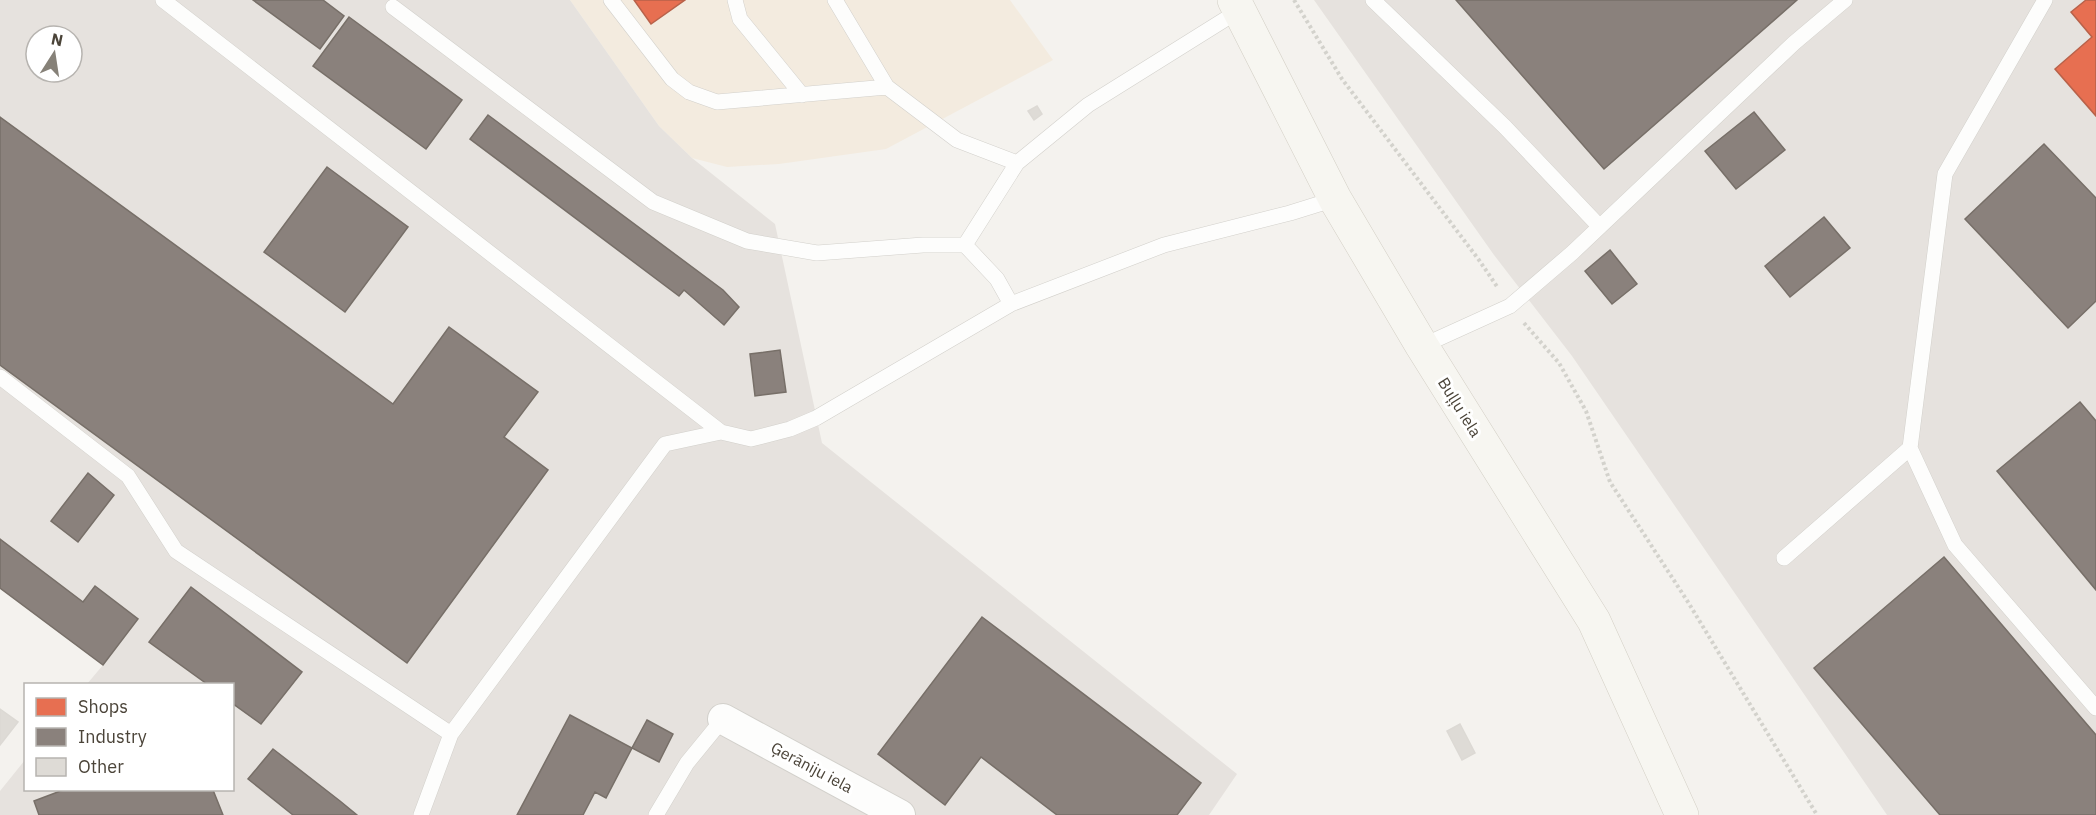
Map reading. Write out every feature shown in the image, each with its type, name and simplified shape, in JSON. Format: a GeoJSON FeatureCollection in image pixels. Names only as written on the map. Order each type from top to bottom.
{"type":"FeatureCollection","features":[{"type":"Feature","properties":{"kind":"street","name":"Buļļu iela"},"geometry":{"type":"LineString","coordinates":[[1237,5],[1335,199],[1422,346],[1594,621],[1682,815]]}},
{"type":"Feature","properties":{"kind":"street","name":"Ģerāniju iela"},"geometry":{"type":"LineString","coordinates":[[723,719],[900,815]]}},
{"type":"Feature","properties":{"kind":"lane"},"geometry":{"type":"LineString","coordinates":[[163,0],[721,432],[751,439],[790,429],[816,418],[1011,304],[1164,245],[1290,213],[1335,199]]}},
{"type":"Feature","properties":{"kind":"lane"},"geometry":{"type":"LineString","coordinates":[[611,0],[672,79],[689,92],[717,102],[887,87]]}},
{"type":"Feature","properties":{"kind":"lane"},"geometry":{"type":"LineString","coordinates":[[735,0],[740,19],[802,95]]}},
{"type":"Feature","properties":{"kind":"lane"},"geometry":{"type":"LineString","coordinates":[[835,0],[887,87],[957,140],[1017,163]]}},
{"type":"Feature","properties":{"kind":"lane"},"geometry":{"type":"LineString","coordinates":[[1373,0],[1505,127],[1599,226]]}},
{"type":"Feature","properties":{"kind":"lane"},"geometry":{"type":"LineString","coordinates":[[1422,346],[1510,306],[1572,253],[1794,43],[1845,0]]}},
{"type":"Feature","properties":{"kind":"lane"},"geometry":{"type":"LineString","coordinates":[[2045,0],[1945,174],[1910,448],[1955,545],[2096,708]]}},
{"type":"Feature","properties":{"kind":"lane"},"geometry":{"type":"LineString","coordinates":[[965,245],[1017,163],[1088,105],[1237,5]]}},
{"type":"Feature","properties":{"kind":"lane"},"geometry":{"type":"LineString","coordinates":[[393,7],[653,202],[747,241],[817,253],[923,245],[965,245],[997,279],[1011,304]]}},
{"type":"Feature","properties":{"kind":"lane"},"geometry":{"type":"LineString","coordinates":[[0,377],[128,476],[176,551],[451,734]]}},
{"type":"Feature","properties":{"kind":"lane"},"geometry":{"type":"LineString","coordinates":[[421,815],[451,734],[665,444],[721,432]]}},
{"type":"Feature","properties":{"kind":"lane"},"geometry":{"type":"LineString","coordinates":[[1784,558],[1910,448]]}},
{"type":"Feature","properties":{"kind":"lane"},"geometry":{"type":"LineString","coordinates":[[656,815],[687,763],[723,719]]}},
{"type":"Feature","properties":{"kind":"path"},"geometry":{"type":"LineString","coordinates":[[1294,0],[1342,79],[1479,260],[1510,306],[1559,363],[1586,411],[1610,482],[1688,602],[1817,815]]}},
{"type":"Feature","properties":{"kind":"shaded area"},"geometry":{"type":"Polygon","coordinates":[[[0,0],[570,0],[659,126],[692,158],[775,224],[822,443],[1237,774],[1209,815],[0,815],[0,791],[24,761],[24,791],[234,791],[234,683],[88,683],[103,665],[0,588],[0,0]]]}},
{"type":"Feature","properties":{"kind":"shaded area"},"geometry":{"type":"Polygon","coordinates":[[[570,0],[1010,0],[1053,60],[886,149],[779,164],[727,167],[692,158],[659,126],[570,0]]]}},
{"type":"Feature","properties":{"kind":"shaded area"},"geometry":{"type":"Polygon","coordinates":[[[1314,0],[2096,0],[2096,815],[1887,815],[1572,356],[1494,255],[1314,0]]]}},
{"type":"Feature","properties":{"kind":"building: Shops"},"geometry":{"type":"Polygon","coordinates":[[[634,0],[685,0],[651,24],[634,0]]]}},
{"type":"Feature","properties":{"kind":"building: Shops"},"geometry":{"type":"Polygon","coordinates":[[[2086,0],[2096,0],[2096,116],[2055,69],[2092,37],[2071,12],[2086,0]]]}},
{"type":"Feature","properties":{"kind":"building: Industry"},"geometry":{"type":"Polygon","coordinates":[[[253,0],[323,0],[344,16],[320,49],[253,0]]]}},
{"type":"Feature","properties":{"kind":"building: Industry"},"geometry":{"type":"Polygon","coordinates":[[[1456,0],[1797,0],[1604,169],[1456,0]]]}},
{"type":"Feature","properties":{"kind":"building: Industry"},"geometry":{"type":"Polygon","coordinates":[[[349,17],[462,100],[426,149],[313,66],[349,17]]]}},
{"type":"Feature","properties":{"kind":"building: Industry"},"geometry":{"type":"Polygon","coordinates":[[[1754,112],[1785,150],[1736,189],[1705,151],[1754,112]]]}},
{"type":"Feature","properties":{"kind":"building: Industry"},"geometry":{"type":"Polygon","coordinates":[[[488,115],[723,290],[739,307],[724,325],[684,290],[679,296],[470,139],[488,115]]]}},
{"type":"Feature","properties":{"kind":"building: Industry"},"geometry":{"type":"Polygon","coordinates":[[[0,117],[393,404],[449,327],[538,392],[504,437],[548,470],[407,663],[0,365],[0,117]]]}},
{"type":"Feature","properties":{"kind":"building: Industry"},"geometry":{"type":"Polygon","coordinates":[[[2044,144],[2096,198],[2096,301],[2068,328],[1965,219],[2044,144]]]}},
{"type":"Feature","properties":{"kind":"building: Industry"},"geometry":{"type":"Polygon","coordinates":[[[327,167],[408,227],[345,312],[264,252],[327,167]]]}},
{"type":"Feature","properties":{"kind":"building: Industry"},"geometry":{"type":"Polygon","coordinates":[[[1824,217],[1850,248],[1790,297],[1765,266],[1824,217]]]}},
{"type":"Feature","properties":{"kind":"building: Industry"},"geometry":{"type":"Polygon","coordinates":[[[1610,250],[1637,284],[1612,304],[1585,271],[1610,250]]]}},
{"type":"Feature","properties":{"kind":"building: Industry"},"geometry":{"type":"Polygon","coordinates":[[[780,350],[786,392],[755,396],[750,354],[780,350]]]}},
{"type":"Feature","properties":{"kind":"building: Industry"},"geometry":{"type":"Polygon","coordinates":[[[2080,402],[2096,421],[2096,590],[1997,471],[2080,402]]]}},
{"type":"Feature","properties":{"kind":"building: Industry"},"geometry":{"type":"Polygon","coordinates":[[[88,473],[114,495],[78,542],[51,521],[88,473]]]}},
{"type":"Feature","properties":{"kind":"building: Industry"},"geometry":{"type":"Polygon","coordinates":[[[0,539],[83,602],[95,586],[138,619],[103,665],[0,588],[0,539]]]}},
{"type":"Feature","properties":{"kind":"building: Industry"},"geometry":{"type":"Polygon","coordinates":[[[1944,557],[2096,735],[2096,815],[1940,815],[1814,668],[1944,557]]]}},
{"type":"Feature","properties":{"kind":"building: Industry"},"geometry":{"type":"Polygon","coordinates":[[[191,587],[302,672],[261,724],[234,704],[234,683],[206,683],[149,642],[191,587]]]}},
{"type":"Feature","properties":{"kind":"building: Industry"},"geometry":{"type":"Polygon","coordinates":[[[982,617],[1201,783],[1177,815],[1057,815],[981,757],[945,805],[878,754],[982,617]]]}},
{"type":"Feature","properties":{"kind":"building: Industry"},"geometry":{"type":"Polygon","coordinates":[[[570,715],[632,748],[606,798],[595,792],[583,815],[517,815],[570,715]]]}},
{"type":"Feature","properties":{"kind":"building: Industry"},"geometry":{"type":"Polygon","coordinates":[[[647,720],[673,734],[659,762],[632,748],[647,720]]]}},
{"type":"Feature","properties":{"kind":"building: Industry"},"geometry":{"type":"Polygon","coordinates":[[[273,749],[357,815],[293,815],[248,779],[273,749]]]}},
{"type":"Feature","properties":{"kind":"building: Industry"},"geometry":{"type":"Polygon","coordinates":[[[60,791],[213,791],[223,815],[39,815],[34,801],[60,791]]]}},
{"type":"Feature","properties":{"kind":"building: Other"},"geometry":{"type":"Polygon","coordinates":[[[1037,106],[1042,114],[1034,120],[1028,111],[1037,106]]]}},
{"type":"Feature","properties":{"kind":"building: Other"},"geometry":{"type":"Polygon","coordinates":[[[0,709],[18,722],[0,745],[0,709]]]}},
{"type":"Feature","properties":{"kind":"building: Other"},"geometry":{"type":"Polygon","coordinates":[[[1460,724],[1475,753],[1462,760],[1447,731],[1460,724]]]}}]}
